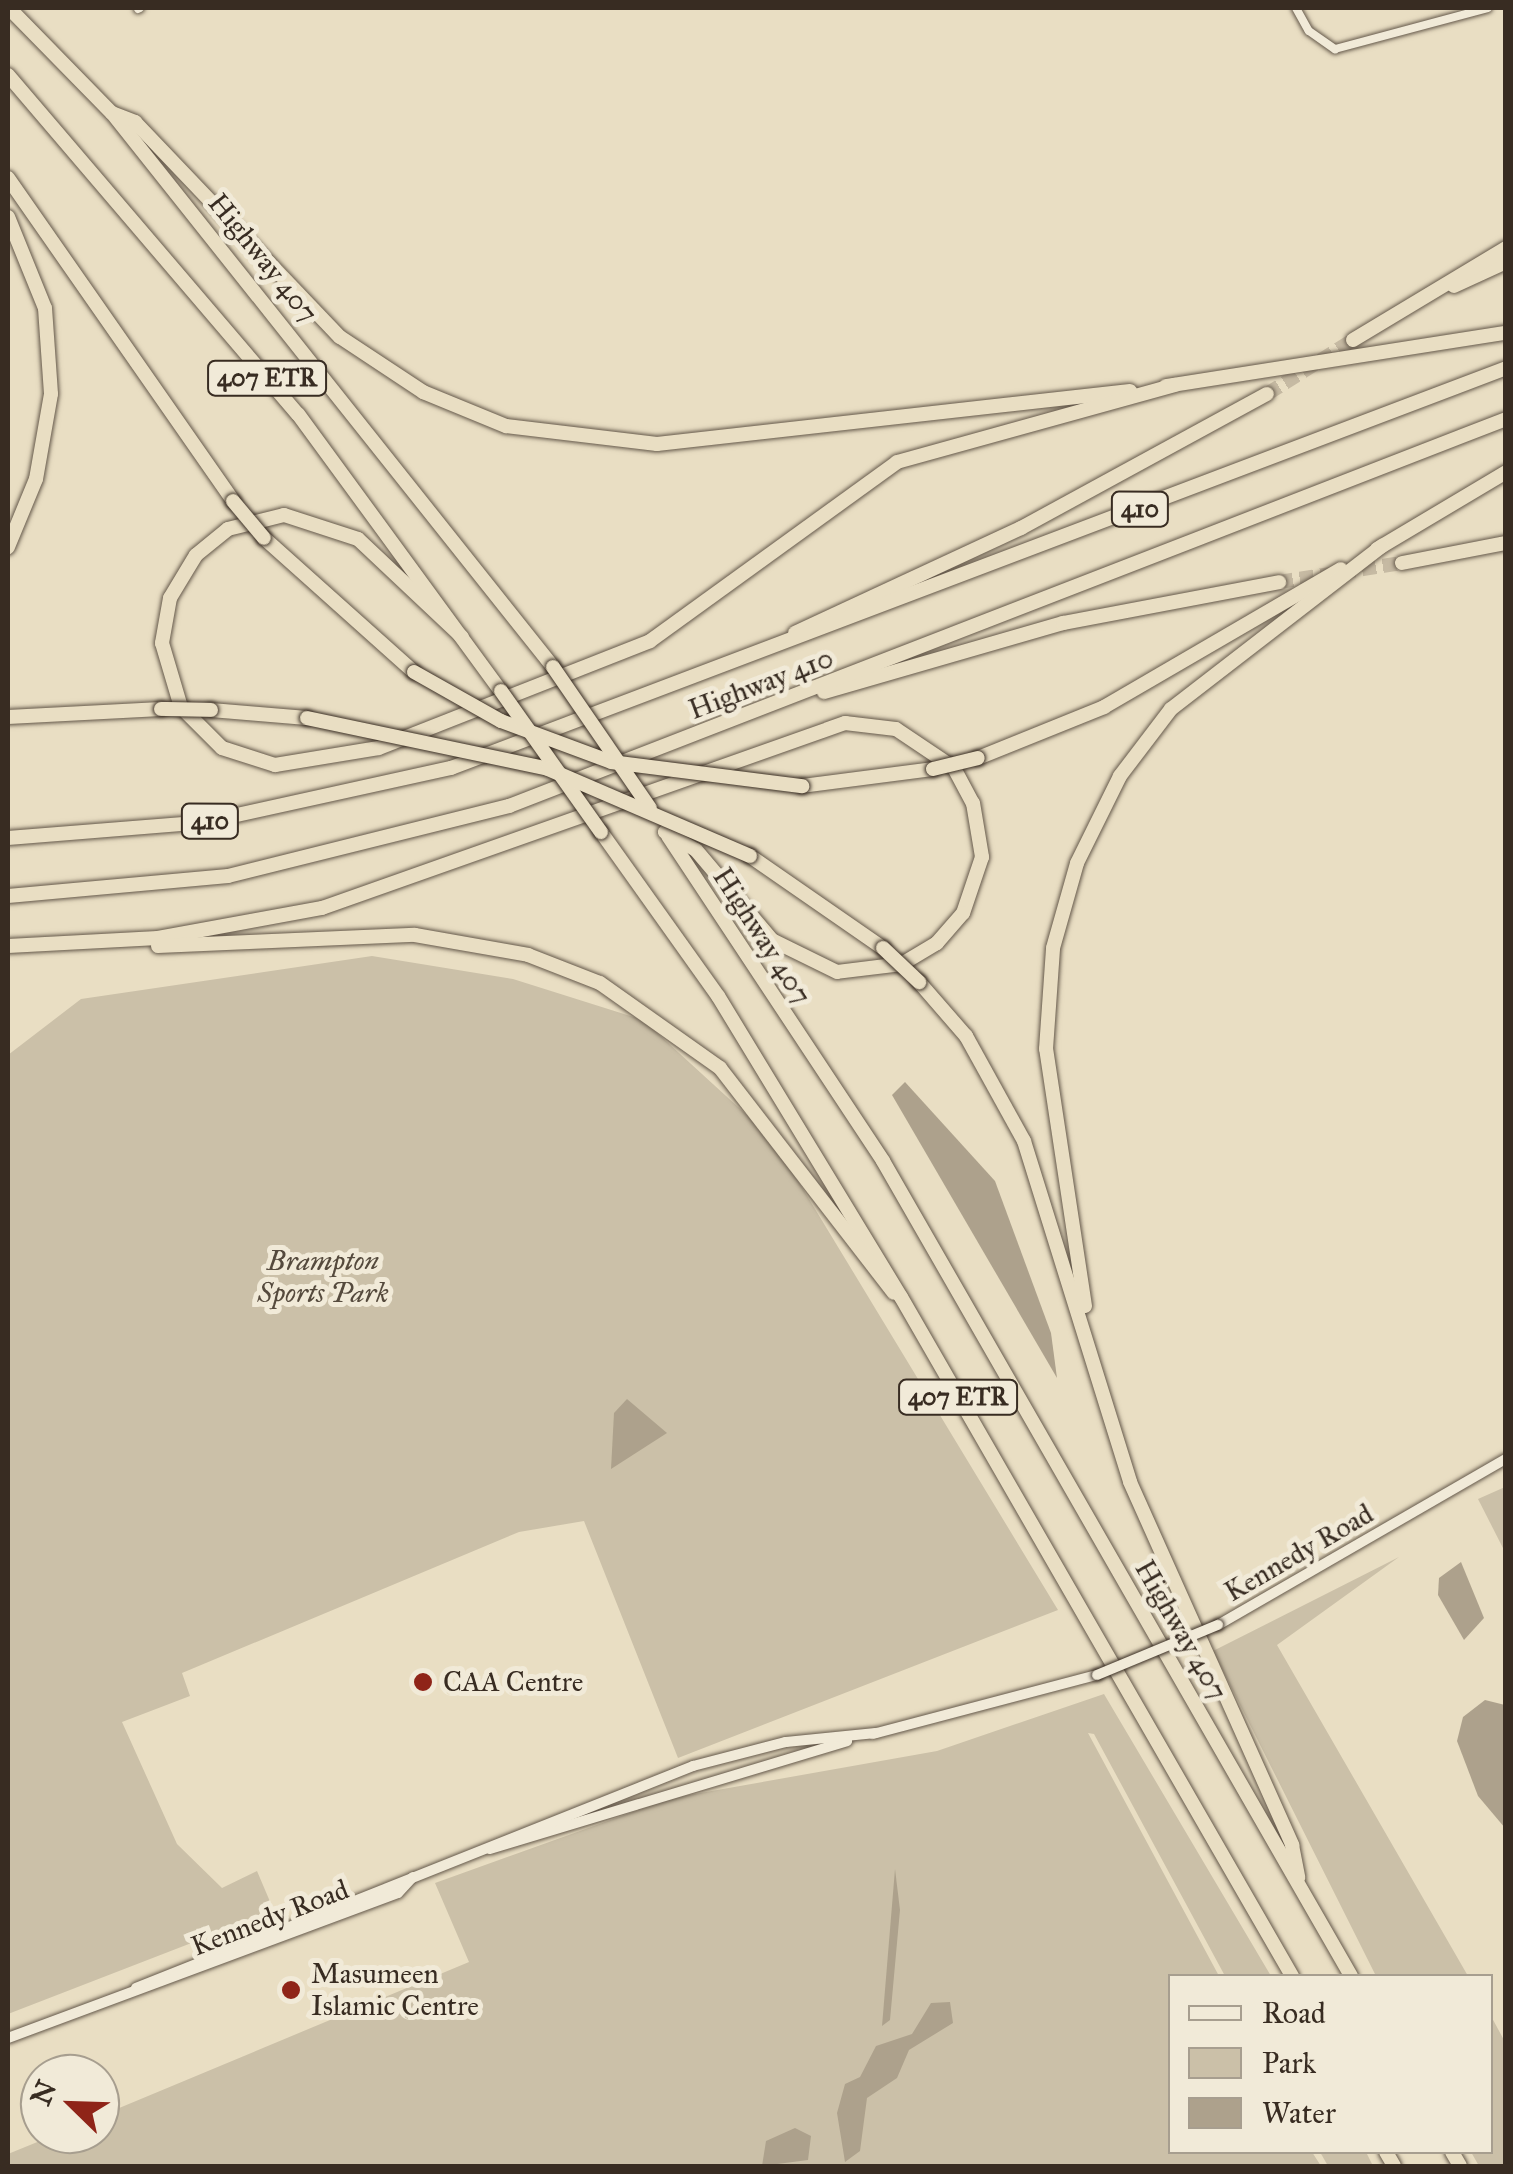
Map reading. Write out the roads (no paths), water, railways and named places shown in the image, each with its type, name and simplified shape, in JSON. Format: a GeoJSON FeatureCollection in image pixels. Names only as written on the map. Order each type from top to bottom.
{"type":"FeatureCollection","features":[{"type":"Feature","properties":{"kind":"highway","name":"Highway 407"},"geometry":{"type":"LineString","coordinates":[[9,8],[112,113],[554,668],[650,808],[882,1161],[1350,1974]]}},
{"type":"Feature","properties":{"kind":"highway","name":"407 ETR"},"geometry":{"type":"LineString","coordinates":[[8,75],[298,414],[501,690],[718,996],[900,1297],[1291,1974]]}},
{"type":"Feature","properties":{"kind":"highway"},"geometry":{"type":"LineString","coordinates":[[112,113],[134,122],[340,337],[422,392],[506,426],[658,444],[1174,385],[1506,333]]}},
{"type":"Feature","properties":{"kind":"highway"},"geometry":{"type":"LineString","coordinates":[[8,178],[233,501],[264,538],[414,672],[585,755],[688,779],[802,786],[933,769],[978,758],[1104,707],[1506,472]]}},
{"type":"Feature","properties":{"kind":"highway"},"geometry":{"type":"LineString","coordinates":[[8,217],[45,308],[51,394],[36,479],[8,547]]}},
{"type":"Feature","properties":{"kind":"highway"},"geometry":{"type":"LineString","coordinates":[[1353,340],[1506,248]]}},
{"type":"Feature","properties":{"kind":"highway"},"geometry":{"type":"LineString","coordinates":[[1408,306],[1506,262]]}},
{"type":"Feature","properties":{"kind":"highway","name":"Highway 410"},"geometry":{"type":"LineString","coordinates":[[8,838],[205,822],[370,790],[774,645],[1506,368]]}},
{"type":"Feature","properties":{"kind":"highway"},"geometry":{"type":"LineString","coordinates":[[462,637],[358,539],[284,515],[228,530],[196,555],[170,598],[162,643],[180,707],[222,748],[295,765],[379,748],[650,641],[897,462],[1174,385]]}},
{"type":"Feature","properties":{"kind":"highway"},"geometry":{"type":"LineString","coordinates":[[774,645],[1038,519],[1267,394]]}},
{"type":"Feature","properties":{"kind":"highway","name":"Highway 410"},"geometry":{"type":"LineString","coordinates":[[8,896],[228,876],[421,834],[803,695],[1506,419]]}},
{"type":"Feature","properties":{"kind":"highway"},"geometry":{"type":"LineString","coordinates":[[1402,562],[1506,544]]}},
{"type":"Feature","properties":{"kind":"highway"},"geometry":{"type":"LineString","coordinates":[[1085,1337],[1046,1050],[1053,948],[1077,864],[1120,776],[1171,709],[1382,546]]}},
{"type":"Feature","properties":{"kind":"highway"},"geometry":{"type":"LineString","coordinates":[[803,695],[1063,623],[1279,582]]}},
{"type":"Feature","properties":{"kind":"highway"},"geometry":{"type":"LineString","coordinates":[[8,717],[161,709],[307,718],[532,764],[750,856],[883,948],[966,1036],[1024,1141],[1154,1545],[1292,1845],[1300,1888]]}},
{"type":"Feature","properties":{"kind":"highway"},"geometry":{"type":"LineString","coordinates":[[13,946],[158,938],[322,908],[846,724],[896,729],[954,768],[973,803],[982,857],[963,912],[937,943],[902,964],[837,972],[772,940],[696,850],[665,832]]}},
{"type":"Feature","properties":{"kind":"highway"},"geometry":{"type":"LineString","coordinates":[[13,946],[415,935],[564,968],[657,1016],[720,1068],[774,1129],[880,1284],[900,1297]]}},
{"type":"Feature","properties":{"kind":"main road","name":"Kennedy Road"},"geometry":{"type":"LineString","coordinates":[[8,2038],[693,1766],[786,1742],[876,1733],[1097,1674],[1218,1625],[1506,1459]]}},
{"type":"Feature","properties":{"kind":"street"},"geometry":{"type":"LineString","coordinates":[[1296,8],[1319,42],[1351,49],[1488,8]]}},
{"type":"Feature","properties":{"kind":"water"},"geometry":{"type":"Polygon","coordinates":[[[905,1082],[995,1181],[1051,1333],[1057,1378],[892,1095],[905,1082]]]}},
{"type":"Feature","properties":{"kind":"water"},"geometry":{"type":"Polygon","coordinates":[[[627,1399],[667,1433],[611,1469],[614,1413],[627,1399]]]}},
{"type":"Feature","properties":{"kind":"water"},"geometry":{"type":"Polygon","coordinates":[[[1461,1562],[1484,1618],[1464,1640],[1438,1595],[1439,1578],[1461,1562]]]}},
{"type":"Feature","properties":{"kind":"water"},"geometry":{"type":"Polygon","coordinates":[[[1485,1700],[1505,1705],[1505,1828],[1478,1796],[1457,1741],[1463,1717],[1485,1700]]]}},
{"type":"Feature","properties":{"kind":"water"},"geometry":{"type":"Polygon","coordinates":[[[895,1869],[900,1910],[890,2020],[882,2026],[895,1869]]]}},
{"type":"Feature","properties":{"kind":"water"},"geometry":{"type":"Polygon","coordinates":[[[950,2002],[953,2023],[909,2050],[897,2078],[867,2098],[860,2151],[845,2162],[837,2113],[845,2084],[860,2077],[876,2046],[912,2034],[931,2003],[950,2002]]]}},
{"type":"Feature","properties":{"kind":"water"},"geometry":{"type":"Polygon","coordinates":[[[795,2128],[811,2136],[808,2160],[762,2166],[766,2141],[795,2128]]]}},
{"type":"Feature","properties":{"kind":"tunnel"},"geometry":{"type":"LineString","coordinates":[[1267,394],[1353,340]]}},
{"type":"Feature","properties":{"kind":"tunnel"},"geometry":{"type":"LineString","coordinates":[[1279,582],[1402,563]]}},
{"type":"Feature","properties":{"kind":"place","name":"CAA Centre"},"geometry":{"type":"Point","coordinates":[423,1682]}},
{"type":"Feature","properties":{"kind":"place","name":"Masumeen Islamic Centre"},"geometry":{"type":"Point","coordinates":[291,1990]}},
{"type":"Feature","properties":{"kind":"park label","name":"Brampton Sports Park"},"geometry":{"type":"Point","coordinates":[323,1277]}}]}
